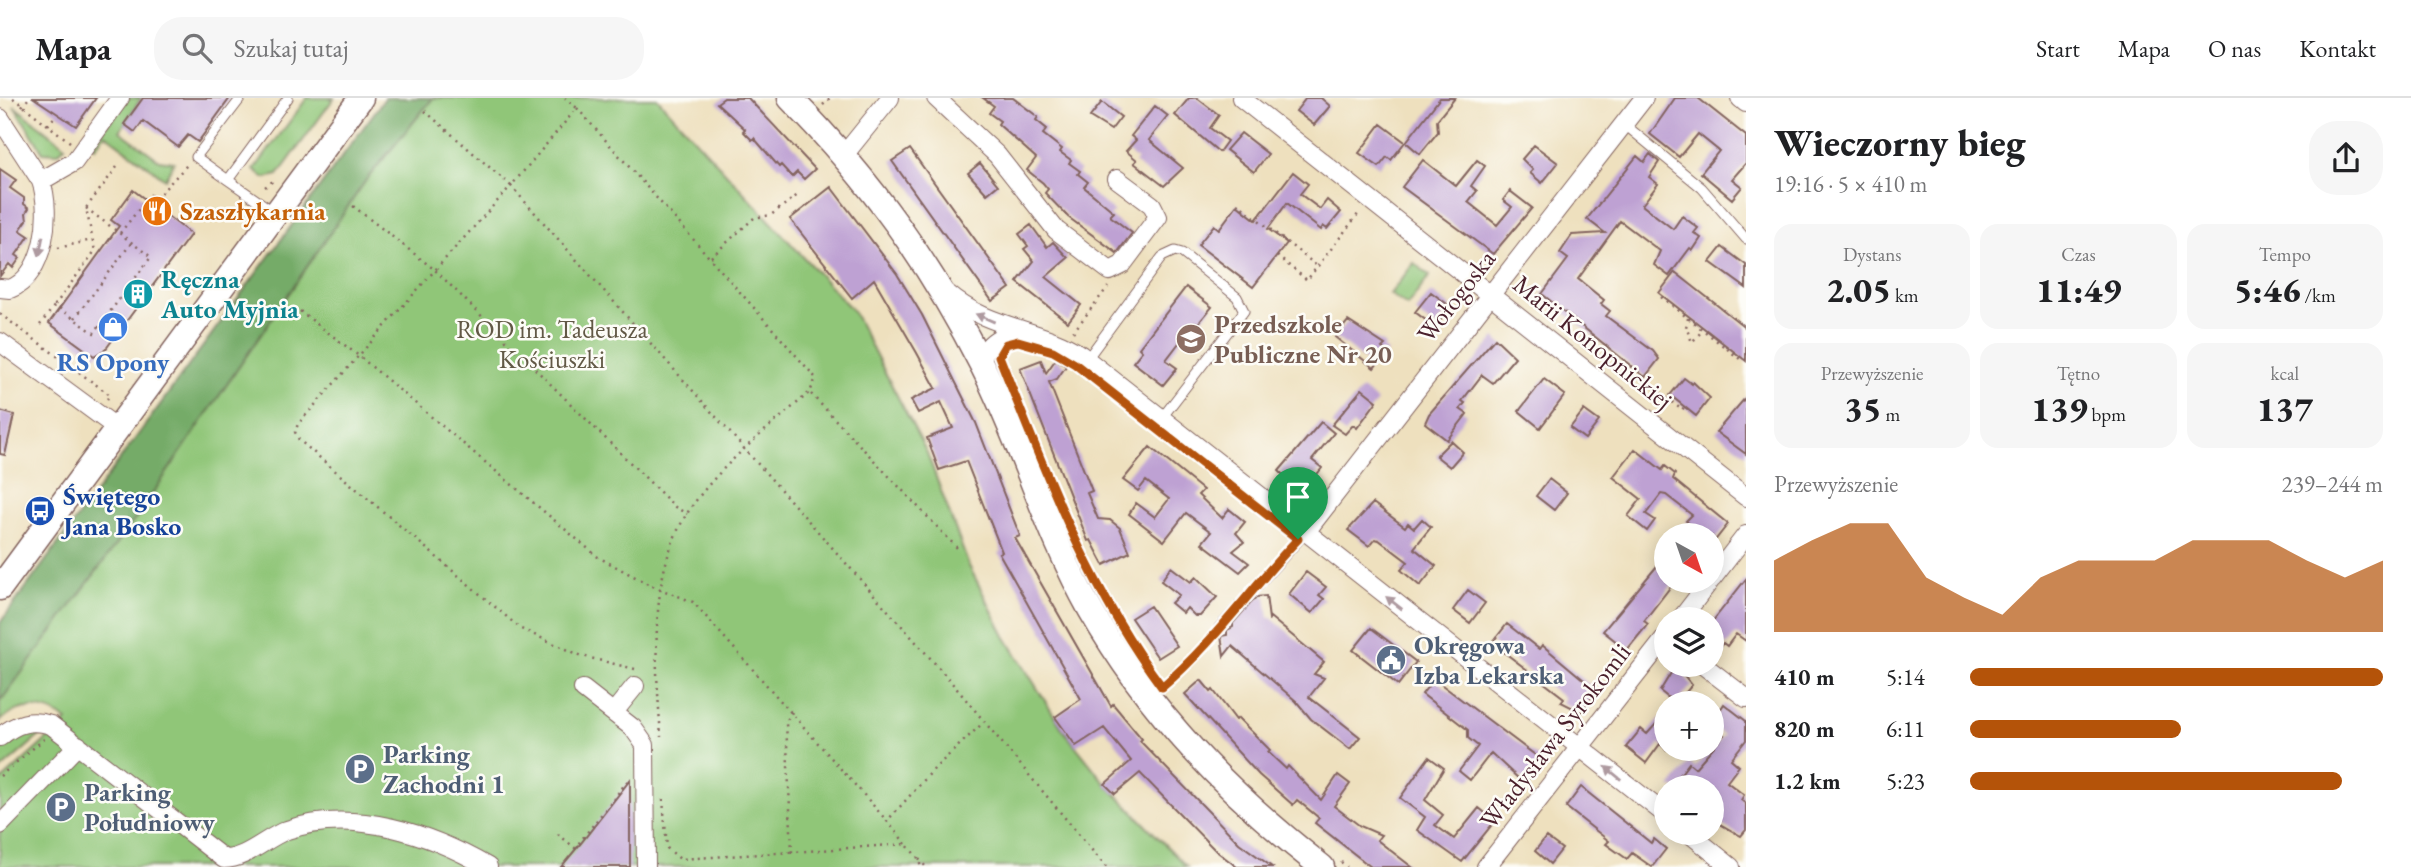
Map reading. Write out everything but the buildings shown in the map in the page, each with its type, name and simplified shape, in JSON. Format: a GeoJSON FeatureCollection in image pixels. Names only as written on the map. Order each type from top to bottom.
{"type":"FeatureCollection","features":[{"type":"Feature","properties":{"kind":"street"},"geometry":{"type":"LineString","coordinates":[[41,181],[68,167],[120,98]]}},
{"type":"Feature","properties":{"kind":"street"},"geometry":{"type":"LineString","coordinates":[[790,98],[844,155],[899,222],[942,288],[981,363],[1055,541],[1091,611],[1129,671],[1199,758],[1248,806],[1322,867]]}},
{"type":"Feature","properties":{"kind":"street"},"geometry":{"type":"LineString","coordinates":[[844,155],[890,98]]}},
{"type":"Feature","properties":{"kind":"street"},"geometry":{"type":"LineString","coordinates":[[936,98],[997,155],[1056,230],[1104,269],[1114,270],[1122,265],[1158,217],[1152,205],[1117,179]]}},
{"type":"Feature","properties":{"kind":"street","name":"Marii Konopnickiej"},"geometry":{"type":"LineString","coordinates":[[1241,98],[1746,497]]}},
{"type":"Feature","properties":{"kind":"street","name":"Wołogoska"},"geometry":{"type":"LineString","coordinates":[[1305,533],[1644,98]]}},
{"type":"Feature","properties":{"kind":"street"},"geometry":{"type":"LineString","coordinates":[[1740,98],[1746,103]]}},
{"type":"Feature","properties":{"kind":"street"},"geometry":{"type":"LineString","coordinates":[[0,588],[354,104]]}},
{"type":"Feature","properties":{"kind":"street"},"geometry":{"type":"LineString","coordinates":[[0,118],[41,181],[45,204],[41,250],[23,281],[10,289],[0,288]]}},
{"type":"Feature","properties":{"kind":"street"},"geometry":{"type":"LineString","coordinates":[[942,288],[980,317],[1055,340],[1087,359],[1654,806]]}},
{"type":"Feature","properties":{"kind":"street"},"geometry":{"type":"LineString","coordinates":[[981,363],[986,349],[999,338],[1009,334],[1035,334]]}},
{"type":"Feature","properties":{"kind":"street"},"geometry":{"type":"LineString","coordinates":[[0,342],[117,428]]}},
{"type":"Feature","properties":{"kind":"street"},"geometry":{"type":"LineString","coordinates":[[1724,563],[1746,535]]}},
{"type":"Feature","properties":{"kind":"street"},"geometry":{"type":"LineString","coordinates":[[1690,607],[1701,593]]}},
{"type":"Feature","properties":{"kind":"street","name":"Władysława Syrokomli"},"geometry":{"type":"LineString","coordinates":[[1486,867],[1654,652]]}},
{"type":"Feature","properties":{"kind":"street"},"geometry":{"type":"LineString","coordinates":[[614,712],[639,676]]}},
{"type":"Feature","properties":{"kind":"street"},"geometry":{"type":"LineString","coordinates":[[1719,677],[1746,698]]}},
{"type":"Feature","properties":{"kind":"street"},"geometry":{"type":"LineString","coordinates":[[583,689],[614,712],[642,738],[646,762],[646,867]]}},
{"type":"Feature","properties":{"kind":"street"},"geometry":{"type":"LineString","coordinates":[[0,737],[21,723],[40,722],[56,729],[220,863],[288,830],[333,823],[381,826],[434,841],[488,867]]}},
{"type":"Feature","properties":{"kind":"street"},"geometry":{"type":"LineString","coordinates":[[0,825],[78,746]]}},
{"type":"Feature","properties":{"kind":"street"},"geometry":{"type":"LineString","coordinates":[[1704,845],[1731,867]]}},
{"type":"Feature","properties":{"kind":"lane"},"geometry":{"type":"LineString","coordinates":[[241,98],[196,157],[275,213]]}},
{"type":"Feature","properties":{"kind":"lane"},"geometry":{"type":"LineString","coordinates":[[228,180],[288,98]]}},
{"type":"Feature","properties":{"kind":"lane"},"geometry":{"type":"LineString","coordinates":[[1624,124],[1702,188],[1746,239]]}},
{"type":"Feature","properties":{"kind":"lane"},"geometry":{"type":"LineString","coordinates":[[1087,359],[1162,257],[1175,251],[1182,253],[1237,297],[1244,311],[1161,418]]}},
{"type":"Feature","properties":{"kind":"lane","name":"Wołogoska"},"geometry":{"type":"LineString","coordinates":[[1219,628],[1305,533]]}},
{"type":"Feature","properties":{"kind":"path"},"geometry":{"type":"LineString","coordinates":[[13,98],[81,150]]}},
{"type":"Feature","properties":{"kind":"path"},"geometry":{"type":"LineString","coordinates":[[22,106],[29,98]]}},
{"type":"Feature","properties":{"kind":"path"},"geometry":{"type":"LineString","coordinates":[[565,98],[711,257],[816,378],[816,384],[810,392],[704,490],[687,514],[671,547],[662,590],[657,674],[661,738]]}},
{"type":"Feature","properties":{"kind":"path"},"geometry":{"type":"LineString","coordinates":[[822,106],[830,98]]}},
{"type":"Feature","properties":{"kind":"path"},"geometry":{"type":"LineString","coordinates":[[577,108],[511,186],[298,424],[295,432],[299,440],[521,629],[582,656],[639,676],[657,674]]}},
{"type":"Feature","properties":{"kind":"path"},"geometry":{"type":"LineString","coordinates":[[425,111],[511,186],[984,722],[1106,867]]}},
{"type":"Feature","properties":{"kind":"path"},"geometry":{"type":"LineString","coordinates":[[48,125],[56,115]]}},
{"type":"Feature","properties":{"kind":"path"},"geometry":{"type":"LineString","coordinates":[[156,198],[168,181],[196,157]]}},
{"type":"Feature","properties":{"kind":"path"},"geometry":{"type":"LineString","coordinates":[[40,325],[95,251],[86,208],[117,167]]}},
{"type":"Feature","properties":{"kind":"path"},"geometry":{"type":"LineString","coordinates":[[120,233],[150,194]]}},
{"type":"Feature","properties":{"kind":"path"},"geometry":{"type":"LineString","coordinates":[[711,257],[754,218],[771,215],[799,194]]}},
{"type":"Feature","properties":{"kind":"path"},"geometry":{"type":"LineString","coordinates":[[1237,203],[1317,266]]}},
{"type":"Feature","properties":{"kind":"path"},"geometry":{"type":"LineString","coordinates":[[353,206],[435,270],[675,507],[687,514]]}},
{"type":"Feature","properties":{"kind":"path"},"geometry":{"type":"LineString","coordinates":[[55,305],[94,333],[151,257],[86,208]]}},
{"type":"Feature","properties":{"kind":"path"},"geometry":{"type":"LineString","coordinates":[[1277,256],[1307,280],[1363,208]]}},
{"type":"Feature","properties":{"kind":"path"},"geometry":{"type":"LineString","coordinates":[[74,319],[132,242]]}},
{"type":"Feature","properties":{"kind":"path"},"geometry":{"type":"LineString","coordinates":[[1070,338],[1111,283],[1114,270]]}},
{"type":"Feature","properties":{"kind":"path"},"geometry":{"type":"LineString","coordinates":[[1661,297],[1740,359]]}},
{"type":"Feature","properties":{"kind":"path"},"geometry":{"type":"LineString","coordinates":[[300,311],[359,356],[569,535],[625,572],[693,601],[926,867]]}},
{"type":"Feature","properties":{"kind":"path"},"geometry":{"type":"LineString","coordinates":[[0,314],[110,395],[105,401]]}},
{"type":"Feature","properties":{"kind":"path"},"geometry":{"type":"LineString","coordinates":[[1688,318],[1686,327],[1692,342],[1703,330]]}},
{"type":"Feature","properties":{"kind":"path"},"geometry":{"type":"LineString","coordinates":[[1631,366],[1630,368],[1682,410],[1684,407]]}},
{"type":"Feature","properties":{"kind":"path"},"geometry":{"type":"LineString","coordinates":[[810,392],[960,551]]}},
{"type":"Feature","properties":{"kind":"path"},"geometry":{"type":"LineString","coordinates":[[1155,678],[1162,687],[1197,657],[1219,628]]}},
{"type":"Feature","properties":{"kind":"path"},"geometry":{"type":"LineString","coordinates":[[792,712],[786,722],[792,852]]}},
{"type":"Feature","properties":{"kind":"path"},"geometry":{"type":"LineString","coordinates":[[887,821],[935,768],[984,722]]}},
{"type":"Feature","properties":{"kind":"path"},"geometry":{"type":"LineString","coordinates":[[0,776],[56,729]]}},
{"type":"Feature","properties":{"kind":"path"},"geometry":{"type":"LineString","coordinates":[[558,834],[575,848],[641,764],[646,762]]}},
{"type":"Feature","properties":{"kind":"path"},"geometry":{"type":"LineString","coordinates":[[663,789],[665,840],[673,856],[680,859],[906,844]]}},
{"type":"Feature","properties":{"kind":"path"},"geometry":{"type":"LineString","coordinates":[[918,858],[920,867]]}},
{"type":"Feature","properties":{"kind":"green space"},"geometry":{"type":"Polygon","coordinates":[[[127,98],[141,98],[120,131],[159,160],[174,162],[165,179],[105,134],[95,148],[92,145],[127,98]]]}},
{"type":"Feature","properties":{"kind":"green space"},"geometry":{"type":"Polygon","coordinates":[[[307,98],[334,98],[278,175],[264,178],[254,170],[307,98]]]}},
{"type":"Feature","properties":{"kind":"green space"},"geometry":{"type":"Polygon","coordinates":[[[385,98],[433,98],[366,180],[138,515],[0,702],[0,623],[385,98]]]}},
{"type":"Feature","properties":{"kind":"green space","name":"ROD im. Tadeusza Kościuszki"},"geometry":{"type":"Polygon","coordinates":[[[433,98],[657,98],[853,311],[927,453],[969,566],[1005,636],[1063,730],[1106,784],[1187,867],[0,867],[0,782],[67,721],[51,711],[34,708],[16,711],[0,721],[0,702],[138,515],[366,180],[433,98]]]}},
{"type":"Feature","properties":{"kind":"green space"},"geometry":{"type":"Polygon","coordinates":[[[14,106],[65,146],[58,153],[43,152],[14,106]]]}},
{"type":"Feature","properties":{"kind":"green space"},"geometry":{"type":"Polygon","coordinates":[[[1414,263],[1430,276],[1407,306],[1390,294],[1414,263]]]}},
{"type":"Feature","properties":{"kind":"green space"},"geometry":{"type":"Polygon","coordinates":[[[27,733],[43,733],[0,770],[0,748],[13,738],[27,733]]]}},
{"type":"Feature","properties":{"kind":"place","name":"Szaszłykarnia"},"geometry":{"type":"Point","coordinates":[157,211]}},
{"type":"Feature","properties":{"kind":"place","name":"Ręczna Auto Myjnia"},"geometry":{"type":"Point","coordinates":[138,294]}},
{"type":"Feature","properties":{"kind":"place","name":"RS Opony"},"geometry":{"type":"Point","coordinates":[113,327]}},
{"type":"Feature","properties":{"kind":"place","name":"Przedszkole Publiczne Nr 20"},"geometry":{"type":"Point","coordinates":[1191,339]}},
{"type":"Feature","properties":{"kind":"place","name":"Świętego Jana Bosko"},"geometry":{"type":"Point","coordinates":[40,511]}},
{"type":"Feature","properties":{"kind":"place","name":"Okręgowa Izba Lekarska"},"geometry":{"type":"Point","coordinates":[1391,660]}},
{"type":"Feature","properties":{"kind":"place","name":"Parking Zachodni 1"},"geometry":{"type":"Point","coordinates":[360,769]}},
{"type":"Feature","properties":{"kind":"place","name":"Parking Południowy"},"geometry":{"type":"Point","coordinates":[61,807]}},
{"type":"Feature","properties":{"kind":"route"},"geometry":{"type":"LineString","coordinates":[[1018,341],[1034,344],[1075,364],[1298,539],[1268,570],[1197,657],[1162,687],[1128,642],[1079,551],[999,356],[1006,344],[1018,341]]}}]}
